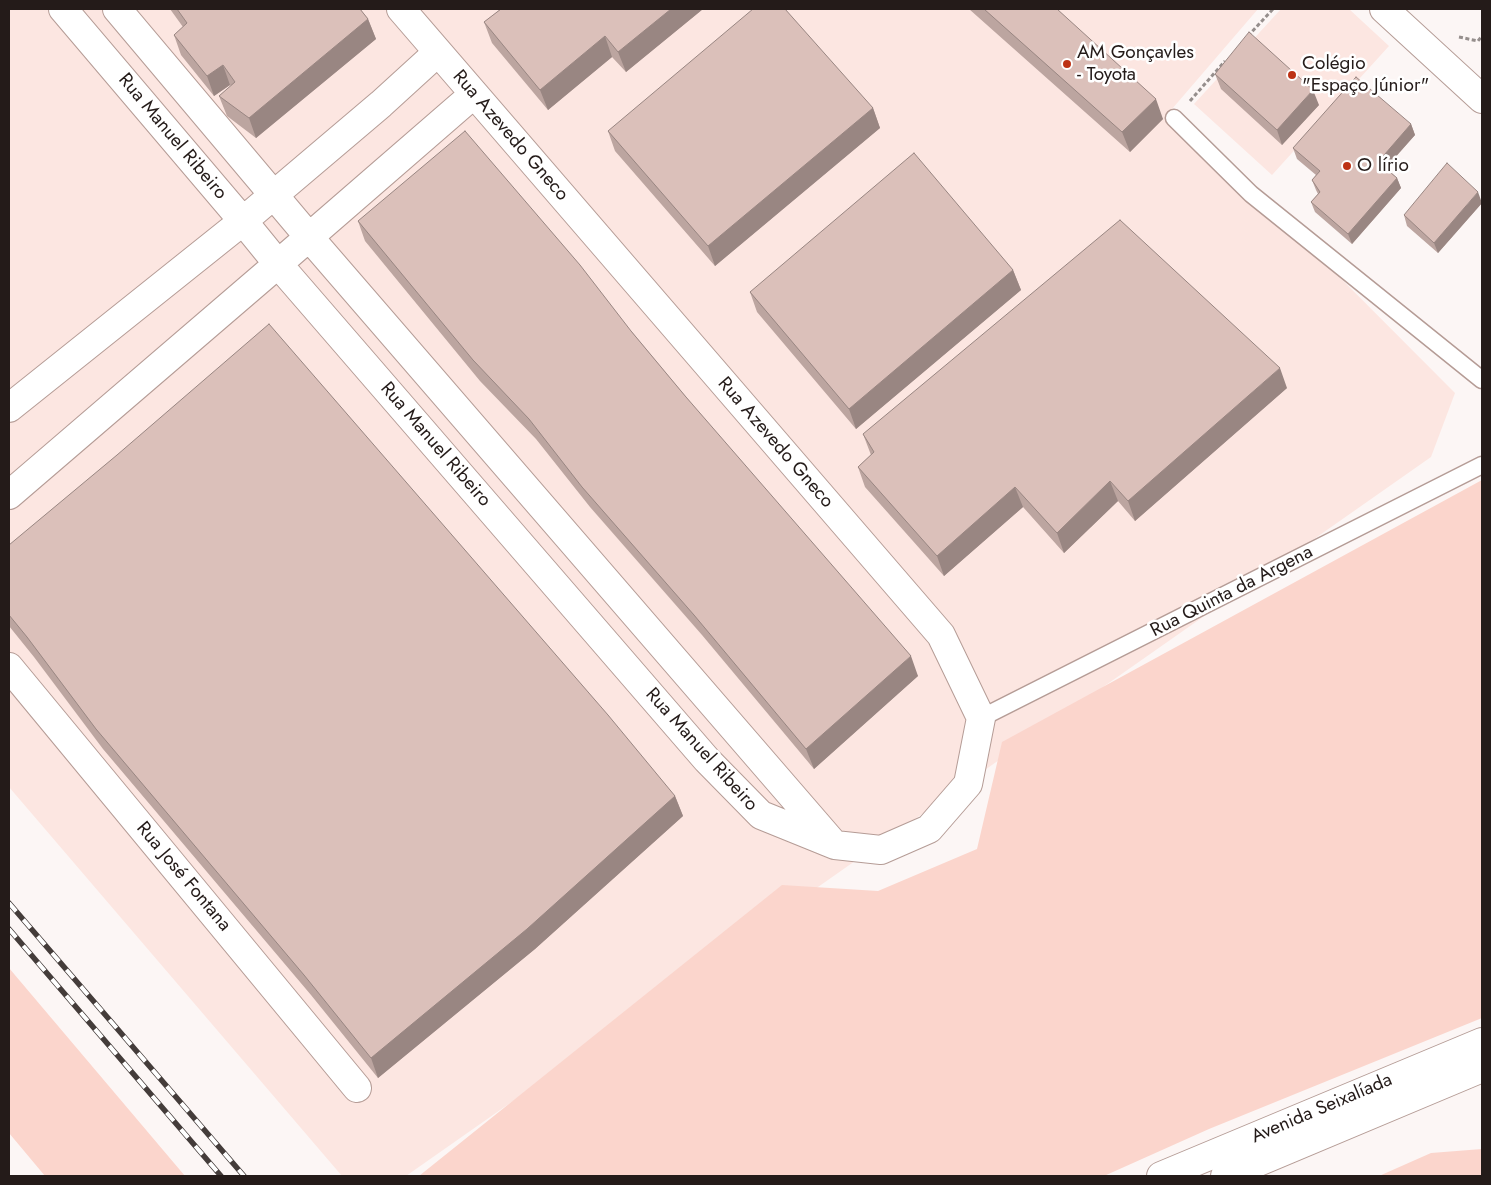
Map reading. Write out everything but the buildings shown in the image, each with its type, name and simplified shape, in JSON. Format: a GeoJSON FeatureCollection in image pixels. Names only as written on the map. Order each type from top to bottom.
{"type":"FeatureCollection","features":[{"type":"Feature","properties":{"kind":"street","name":"Rua Manuel Ribeiro"},"geometry":{"type":"LineString","coordinates":[[63,9],[278,264],[707,760],[761,815],[835,845]]}},
{"type":"Feature","properties":{"kind":"street"},"geometry":{"type":"LineString","coordinates":[[117,9],[309,238],[835,845],[881,850],[929,829],[968,784],[981,718]]}},
{"type":"Feature","properties":{"kind":"street","name":"Rua Azevedo Gneco"},"geometry":{"type":"LineString","coordinates":[[401,9],[940,635],[981,718]]}},
{"type":"Feature","properties":{"kind":"street"},"geometry":{"type":"LineString","coordinates":[[1384,9],[1482,99]]}},
{"type":"Feature","properties":{"kind":"street"},"geometry":{"type":"LineString","coordinates":[[9,408],[243,221],[381,104],[438,52]]}},
{"type":"Feature","properties":{"kind":"street"},"geometry":{"type":"LineString","coordinates":[[9,494],[309,238],[474,94]]}},
{"type":"Feature","properties":{"kind":"street","name":"Rua José Fontana"},"geometry":{"type":"LineString","coordinates":[[9,667],[357,1088]]}},
{"type":"Feature","properties":{"kind":"street","name":"Avenida Seixalíada"},"geometry":{"type":"LineString","coordinates":[[1161,1176],[1482,1042]]}},
{"type":"Feature","properties":{"kind":"street","name":"Avenida Seixalíada"},"geometry":{"type":"LineString","coordinates":[[1225,1176],[1482,1068]]}},
{"type":"Feature","properties":{"kind":"lane"},"geometry":{"type":"LineString","coordinates":[[1174,118],[1251,194],[1482,380]]}},
{"type":"Feature","properties":{"kind":"lane","name":"Rua Quinta da Argena"},"geometry":{"type":"LineString","coordinates":[[981,718],[1482,465]]}},
{"type":"Feature","properties":{"kind":"path"},"geometry":{"type":"LineString","coordinates":[[1246,38],[1273,9]]}},
{"type":"Feature","properties":{"kind":"path"},"geometry":{"type":"LineString","coordinates":[[1174,118],[1227,60]]}},
{"type":"Feature","properties":{"kind":"shaded area"},"geometry":{"type":"Polygon","coordinates":[[[9,9],[1258,9],[1172,109],[1455,393],[1431,457],[406,1176],[342,1176],[9,787],[9,9]]]}},
{"type":"Feature","properties":{"kind":"shaded area","name":"Colégio \"Espaço Júnior\""},"geometry":{"type":"Polygon","coordinates":[[[1281,9],[1349,9],[1389,46],[1272,175],[1194,104],[1281,9]]]}},
{"type":"Feature","properties":{"kind":"shaded area"},"geometry":{"type":"Polygon","coordinates":[[[1482,480],[1482,1018],[1209,1129],[1104,1176],[419,1176],[782,885],[878,891],[977,849],[1002,742],[1482,480]]]}},
{"type":"Feature","properties":{"kind":"shaded area"},"geometry":{"type":"Polygon","coordinates":[[[9,968],[185,1176],[45,1176],[9,1133],[9,968]]]}},
{"type":"Feature","properties":{"kind":"shaded area"},"geometry":{"type":"Polygon","coordinates":[[[1482,1149],[1482,1176],[1379,1176],[1431,1153],[1482,1149]]]}},
{"type":"Feature","properties":{"kind":"railway"},"geometry":{"type":"LineString","coordinates":[[9,903],[244,1176]]}},
{"type":"Feature","properties":{"kind":"railway"},"geometry":{"type":"LineString","coordinates":[[9,929],[221,1176]]}},
{"type":"Feature","properties":{"kind":"place","name":"AM Gonçavles - Toyota"},"geometry":{"type":"Point","coordinates":[1067,64]}},
{"type":"Feature","properties":{"kind":"place","name":"Colégio \"Espaço Júnior\""},"geometry":{"type":"Point","coordinates":[1292,75]}},
{"type":"Feature","properties":{"kind":"place","name":"O lírio"},"geometry":{"type":"Point","coordinates":[1347,166]}}]}
